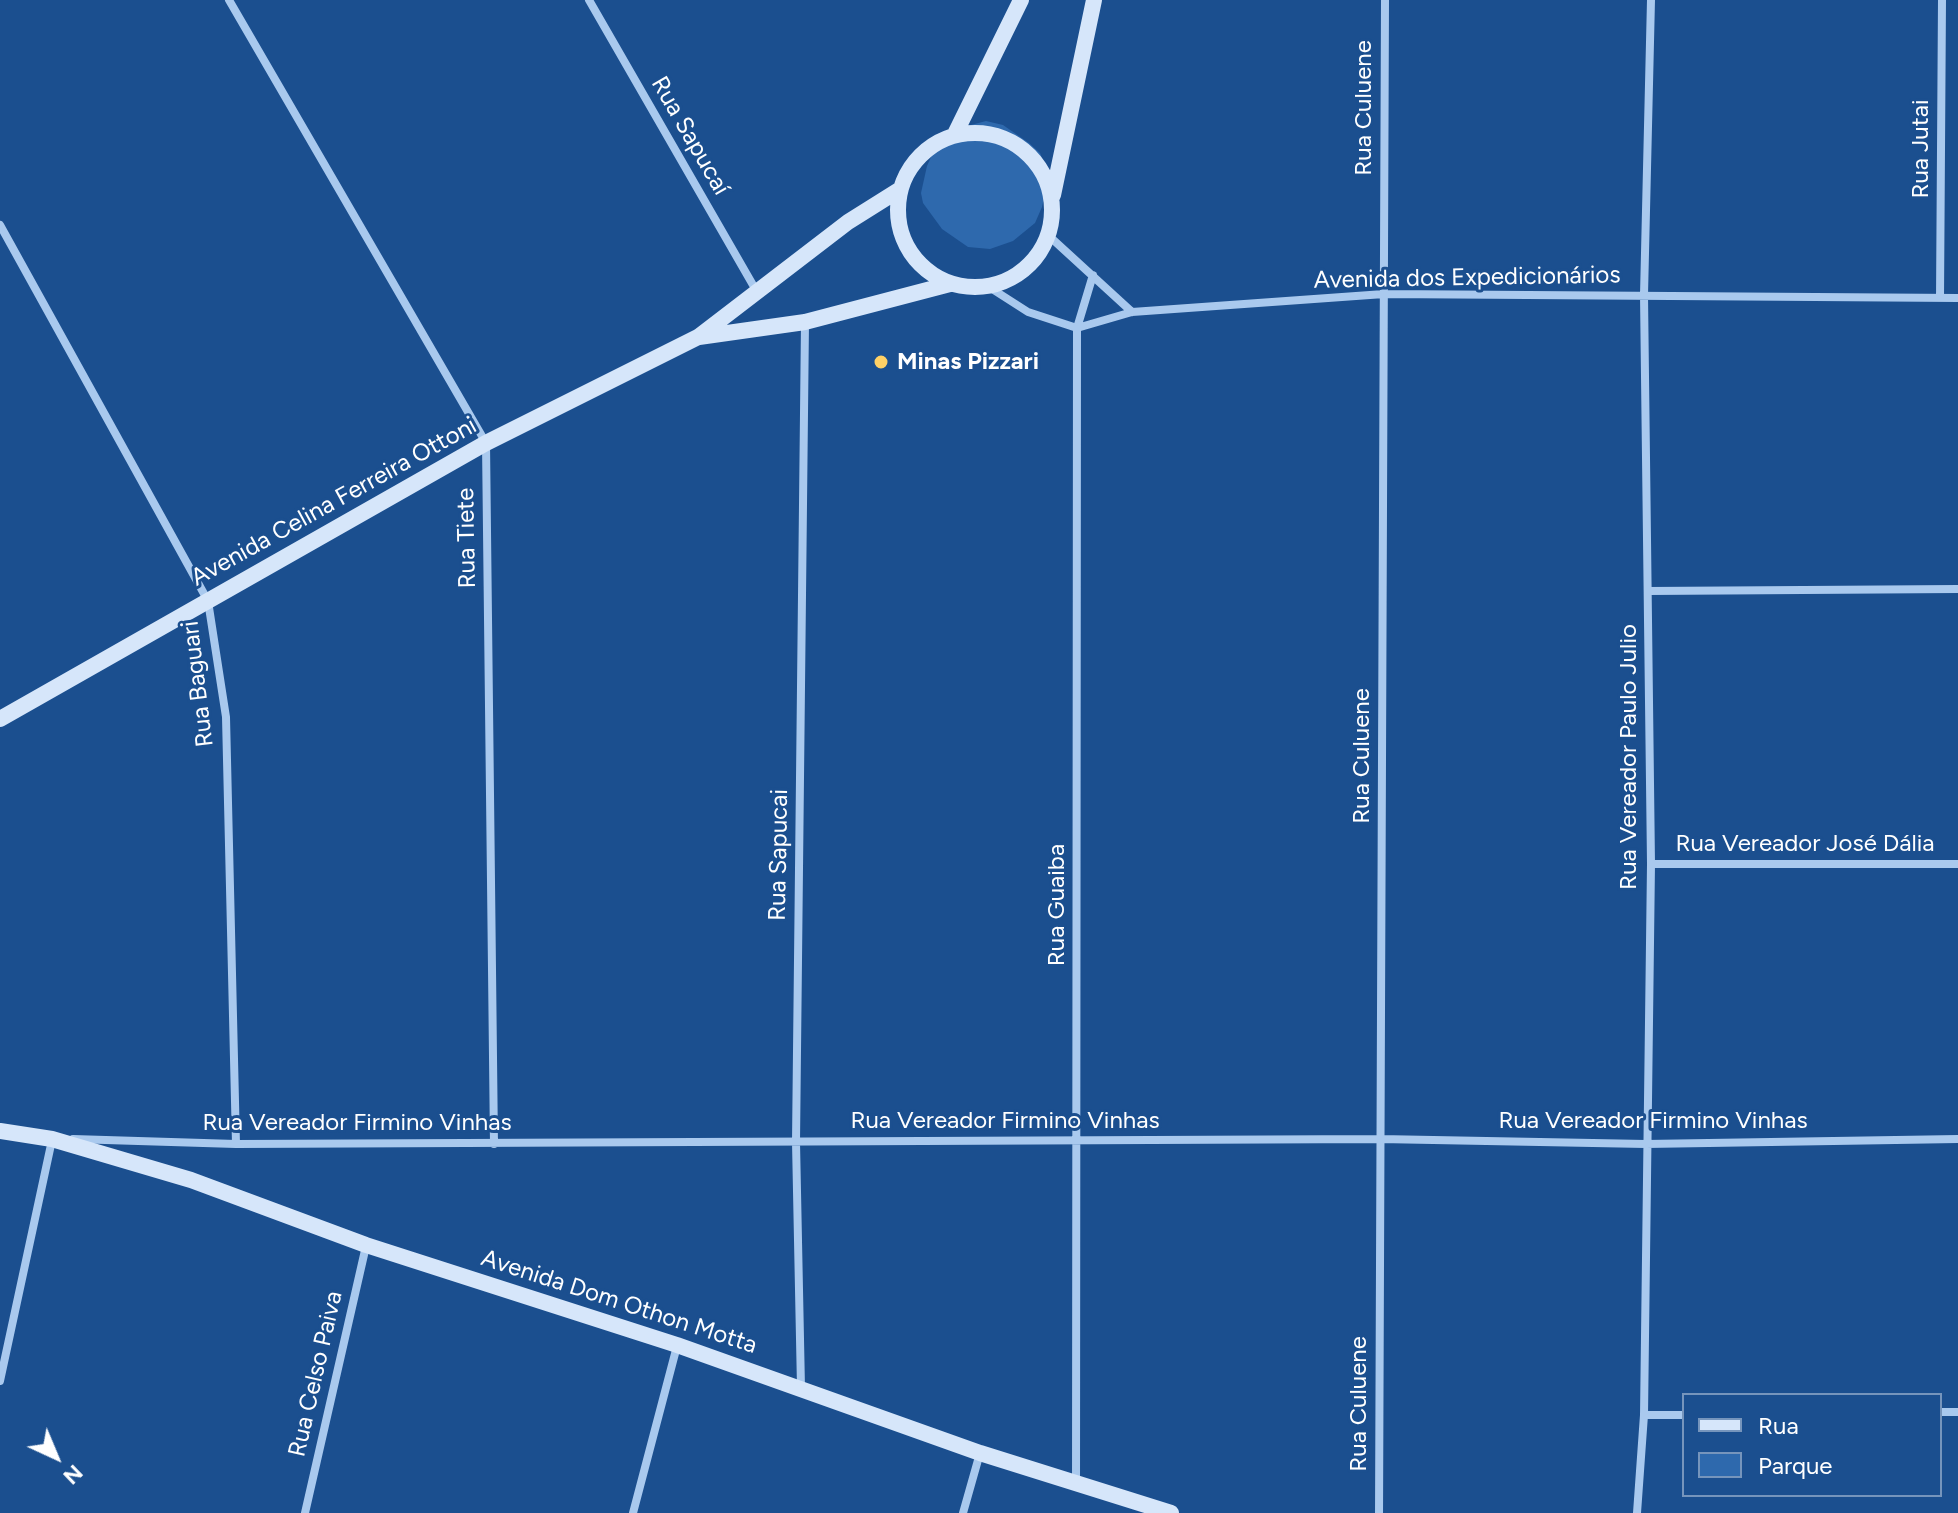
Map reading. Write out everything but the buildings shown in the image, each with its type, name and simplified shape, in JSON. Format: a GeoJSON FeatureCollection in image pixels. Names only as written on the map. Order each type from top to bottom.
{"type":"FeatureCollection","features":[{"type":"Feature","properties":{"kind":"main road"},"geometry":{"type":"LineString","coordinates":[[955,134],[1021,0]]}},
{"type":"Feature","properties":{"kind":"main road","name":"Avenida Celina Ferreira Ottoni"},"geometry":{"type":"LineString","coordinates":[[698,337],[805,322],[950,284],[989,287],[1026,270],[1049,236],[1053,195],[1094,0]]}},
{"type":"Feature","properties":{"kind":"main road","name":"Avenida Celina Ferreira Ottoni"},"geometry":{"type":"LineString","coordinates":[[0,719],[486,443],[698,337],[848,222],[899,190],[920,154],[955,134],[998,134],[1034,156],[1053,195]]}},
{"type":"Feature","properties":{"kind":"main road","name":"Avenida Celina Ferreira Ottoni"},"geometry":{"type":"LineString","coordinates":[[899,190],[899,229],[917,263],[950,284]]}},
{"type":"Feature","properties":{"kind":"main road","name":"Avenida Dom Othon Motta"},"geometry":{"type":"LineString","coordinates":[[0,1131],[52,1139],[191,1180],[366,1245],[677,1345],[980,1453],[1171,1513]]}},
{"type":"Feature","properties":{"kind":"street","name":"Rua Tiete"},"geometry":{"type":"LineString","coordinates":[[229,0],[486,443],[494,1144]]}},
{"type":"Feature","properties":{"kind":"street","name":"Rua Sapucaí"},"geometry":{"type":"LineString","coordinates":[[589,0],[757,292]]}},
{"type":"Feature","properties":{"kind":"street","name":"Rua Culuene"},"geometry":{"type":"LineString","coordinates":[[1379,1513],[1385,0]]}},
{"type":"Feature","properties":{"kind":"street","name":"Rua Vereador Paulo Julio"},"geometry":{"type":"LineString","coordinates":[[1637,1513],[1644,1415],[1651,864],[1644,295],[1651,0]]}},
{"type":"Feature","properties":{"kind":"street","name":"Rua Jutai"},"geometry":{"type":"LineString","coordinates":[[1940,298],[1942,0]]}},
{"type":"Feature","properties":{"kind":"street","name":"Rua Baguari"},"geometry":{"type":"LineString","coordinates":[[0,225],[208,601],[226,717],[236,1144]]}},
{"type":"Feature","properties":{"kind":"street"},"geometry":{"type":"LineString","coordinates":[[1049,236],[1132,312]]}},
{"type":"Feature","properties":{"kind":"street","name":"Rua Guaiba"},"geometry":{"type":"LineString","coordinates":[[1076,1481],[1077,328],[1093,275]]}},
{"type":"Feature","properties":{"kind":"street"},"geometry":{"type":"LineString","coordinates":[[989,287],[1028,312],[1077,328]]}},
{"type":"Feature","properties":{"kind":"street","name":"Avenida dos Expedicionários"},"geometry":{"type":"LineString","coordinates":[[1077,328],[1132,312],[1384,294],[1958,298]]}},
{"type":"Feature","properties":{"kind":"street","name":"Rua Sapucai"},"geometry":{"type":"LineString","coordinates":[[801,1388],[796,1142],[805,322]]}},
{"type":"Feature","properties":{"kind":"street"},"geometry":{"type":"LineString","coordinates":[[1648,591],[1958,589]]}},
{"type":"Feature","properties":{"kind":"street","name":"Rua Vereador José Dália"},"geometry":{"type":"LineString","coordinates":[[1651,864],[1958,864]]}},
{"type":"Feature","properties":{"kind":"street"},"geometry":{"type":"LineString","coordinates":[[0,1381],[52,1139]]}},
{"type":"Feature","properties":{"kind":"street","name":"Rua Vereador Firmino Vinhas"},"geometry":{"type":"LineString","coordinates":[[52,1139],[236,1144],[1380,1139],[1646,1144],[1958,1139]]}},
{"type":"Feature","properties":{"kind":"street","name":"Rua Celso Paiva"},"geometry":{"type":"LineString","coordinates":[[305,1513],[366,1245]]}},
{"type":"Feature","properties":{"kind":"street"},"geometry":{"type":"LineString","coordinates":[[633,1513],[677,1345]]}},
{"type":"Feature","properties":{"kind":"street"},"geometry":{"type":"LineString","coordinates":[[1644,1415],[1682,1415]]}},
{"type":"Feature","properties":{"kind":"street"},"geometry":{"type":"LineString","coordinates":[[963,1513],[980,1453]]}},
{"type":"Feature","properties":{"kind":"green space"},"geometry":{"type":"Polygon","coordinates":[[[986,121],[1003,125],[1029,143],[1040,153],[1049,175],[1035,223],[1013,241],[990,249],[968,247],[942,229],[923,203],[921,193],[935,148],[967,126],[986,121]]]}},
{"type":"Feature","properties":{"kind":"place","name":"Minas Pizzari"},"geometry":{"type":"Point","coordinates":[881,362]}}]}
